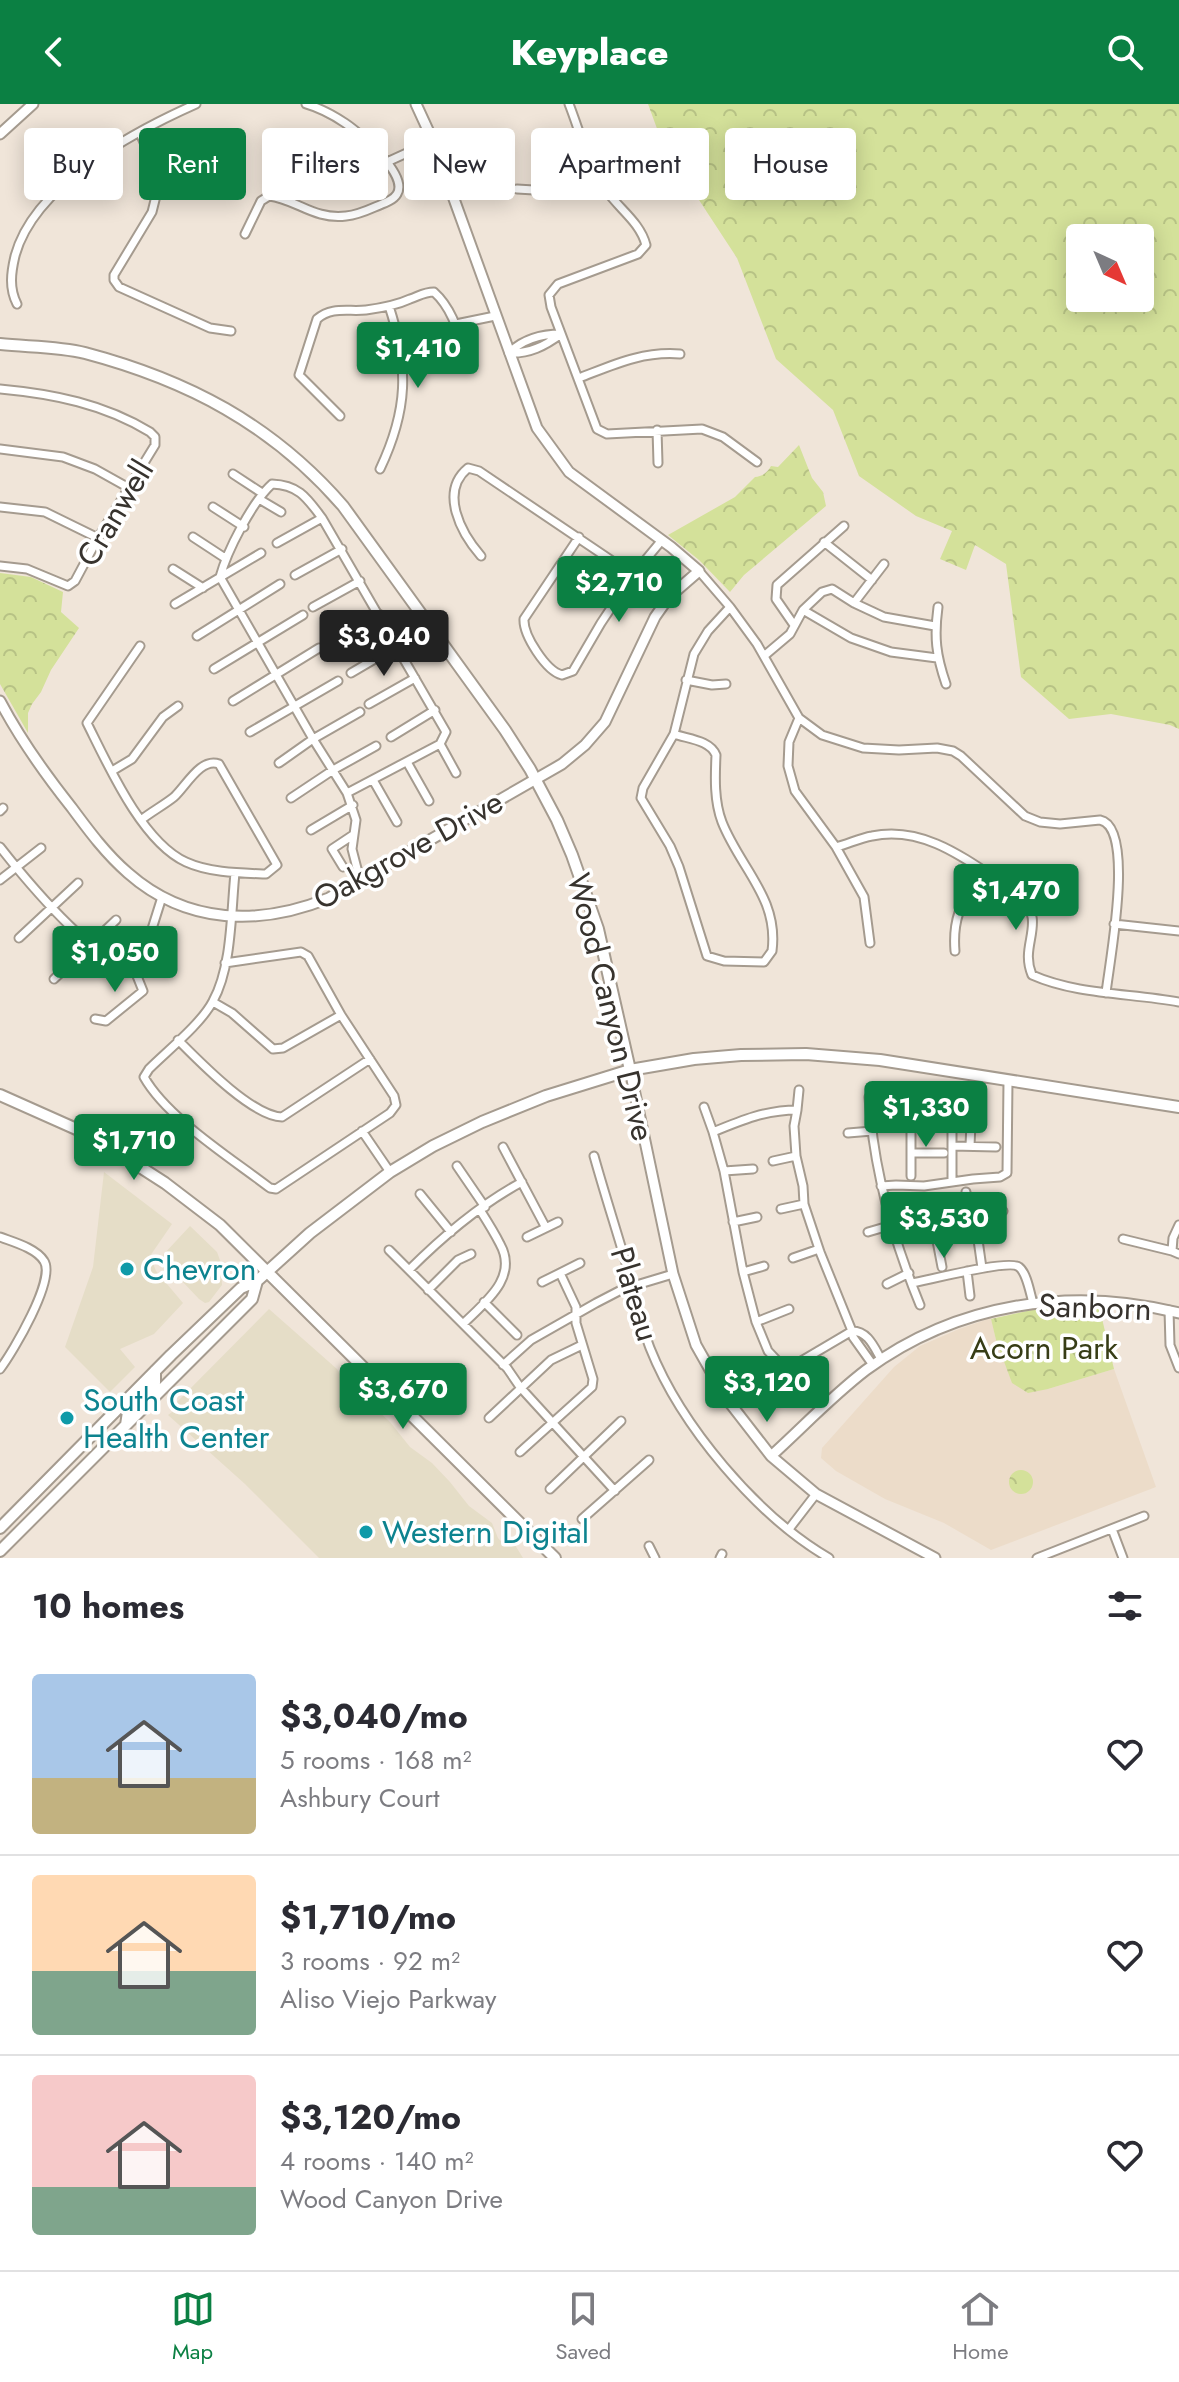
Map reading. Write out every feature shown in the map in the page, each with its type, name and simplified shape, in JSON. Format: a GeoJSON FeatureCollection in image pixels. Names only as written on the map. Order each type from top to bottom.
{"type":"FeatureCollection","features":[{"type":"Feature","properties":{"kind":"main road","name":"Wood Canyon Drive"},"geometry":{"type":"LineString","coordinates":[[0,344],[82,353],[180,385],[238,415],[298,459],[343,506],[505,730],[536,780],[572,855],[598,929],[630,1070]]}},
{"type":"Feature","properties":{"kind":"main road"},"geometry":{"type":"LineString","coordinates":[[0,1528],[241,1288],[257,1281],[310,1233],[390,1172],[433,1146],[546,1096],[630,1070],[694,1059],[806,1054],[880,1060],[1179,1107]]}},
{"type":"Feature","properties":{"kind":"main road"},"geometry":{"type":"LineString","coordinates":[[0,1095],[92,1136],[121,1153],[211,1218],[553,1556]]}},
{"type":"Feature","properties":{"kind":"main road"},"geometry":{"type":"LineString","coordinates":[[0,1551],[252,1299],[257,1281]]}},
{"type":"Feature","properties":{"kind":"main road"},"geometry":{"type":"LineString","coordinates":[[126,1425],[128,1412],[155,1383],[155,1371]]}},
{"type":"Feature","properties":{"kind":"street"},"geometry":{"type":"LineString","coordinates":[[0,134],[33,104]]}},
{"type":"Feature","properties":{"kind":"street"},"geometry":{"type":"LineString","coordinates":[[150,128],[196,104]]}},
{"type":"Feature","properties":{"kind":"street"},"geometry":{"type":"LineString","coordinates":[[306,104],[352,128]]}},
{"type":"Feature","properties":{"kind":"street"},"geometry":{"type":"LineString","coordinates":[[416,104],[427,128]]}},
{"type":"Feature","properties":{"kind":"street"},"geometry":{"type":"LineString","coordinates":[[569,104],[578,128]]}},
{"type":"Feature","properties":{"kind":"street"},"geometry":{"type":"LineString","coordinates":[[17,304],[12,295],[13,264],[18,245],[29,224],[46,201],[69,179],[139,134]]}},
{"type":"Feature","properties":{"kind":"street"},"geometry":{"type":"LineString","coordinates":[[388,164],[399,186],[397,193],[388,200]]}},
{"type":"Feature","properties":{"kind":"street"},"geometry":{"type":"LineString","coordinates":[[517,189],[531,190]]}},
{"type":"Feature","properties":{"kind":"street"},"geometry":{"type":"LineString","coordinates":[[155,200],[152,212],[114,275],[114,280],[119,287],[210,328],[231,331]]}},
{"type":"Feature","properties":{"kind":"street"},"geometry":{"type":"LineString","coordinates":[[245,234],[263,200]]}},
{"type":"Feature","properties":{"kind":"street"},"geometry":{"type":"LineString","coordinates":[[281,200],[328,216],[347,216],[388,200]]}},
{"type":"Feature","properties":{"kind":"street"},"geometry":{"type":"LineString","coordinates":[[454,200],[537,428],[552,452],[569,472],[699,571],[730,607],[764,656],[799,718],[822,735],[863,748],[937,748],[953,751],[1025,816],[1040,822],[1106,821],[1111,826],[1118,857],[1119,889],[1106,993]]}},
{"type":"Feature","properties":{"kind":"street"},"geometry":{"type":"LineString","coordinates":[[615,200],[643,232],[646,245],[638,254],[558,284],[549,295],[597,429],[607,434],[702,429],[723,437],[757,462]]}},
{"type":"Feature","properties":{"kind":"street"},"geometry":{"type":"LineString","coordinates":[[340,416],[299,375],[317,319],[324,313],[389,306],[425,292],[434,292],[456,324],[467,359]]}},
{"type":"Feature","properties":{"kind":"street"},"geometry":{"type":"LineString","coordinates":[[380,469],[399,426],[403,384],[402,360],[389,306]]}},
{"type":"Feature","properties":{"kind":"street"},"geometry":{"type":"LineString","coordinates":[[456,324],[495,316]]}},
{"type":"Feature","properties":{"kind":"street"},"geometry":{"type":"LineString","coordinates":[[509,353],[519,344],[537,337],[561,334]]}},
{"type":"Feature","properties":{"kind":"street"},"geometry":{"type":"LineString","coordinates":[[509,353],[522,354],[561,334]]}},
{"type":"Feature","properties":{"kind":"street"},"geometry":{"type":"LineString","coordinates":[[537,337],[541,346]]}},
{"type":"Feature","properties":{"kind":"street"},"geometry":{"type":"LineString","coordinates":[[579,378],[634,357],[659,352],[680,354]]}},
{"type":"Feature","properties":{"kind":"street"},"geometry":{"type":"LineString","coordinates":[[379,364],[402,360]]}},
{"type":"Feature","properties":{"kind":"street","name":"Cranwell"},"geometry":{"type":"LineString","coordinates":[[0,389],[81,401],[128,420],[155,437],[155,445],[75,581],[68,586],[27,569],[0,566]]}},
{"type":"Feature","properties":{"kind":"street"},"geometry":{"type":"LineString","coordinates":[[657,430],[658,463]]}},
{"type":"Feature","properties":{"kind":"street"},"geometry":{"type":"LineString","coordinates":[[0,449],[63,457],[95,469],[129,488]]}},
{"type":"Feature","properties":{"kind":"street"},"geometry":{"type":"LineString","coordinates":[[481,556],[466,540],[457,520],[455,488],[459,475],[468,468],[479,471],[633,575]]}},
{"type":"Feature","properties":{"kind":"street"},"geometry":{"type":"LineString","coordinates":[[233,474],[281,512]]}},
{"type":"Feature","properties":{"kind":"street"},"geometry":{"type":"LineString","coordinates":[[347,793],[440,744],[446,732],[322,518],[305,495],[286,485],[272,484],[261,496],[225,558],[220,577],[353,805],[356,820],[352,849],[360,880]]}},
{"type":"Feature","properties":{"kind":"street"},"geometry":{"type":"LineString","coordinates":[[0,507],[45,512],[98,538]]}},
{"type":"Feature","properties":{"kind":"street"},"geometry":{"type":"LineString","coordinates":[[213,507],[244,527]]}},
{"type":"Feature","properties":{"kind":"street"},"geometry":{"type":"LineString","coordinates":[[277,543],[322,518]]}},
{"type":"Feature","properties":{"kind":"street"},"geometry":{"type":"LineString","coordinates":[[794,625],[776,599],[777,585],[844,526]]}},
{"type":"Feature","properties":{"kind":"street"},"geometry":{"type":"LineString","coordinates":[[193,537],[225,558]]}},
{"type":"Feature","properties":{"kind":"street"},"geometry":{"type":"LineString","coordinates":[[579,537],[524,619],[524,629],[551,670],[562,675],[573,671],[633,575],[662,540]]}},
{"type":"Feature","properties":{"kind":"street"},"geometry":{"type":"LineString","coordinates":[[824,542],[872,580]]}},
{"type":"Feature","properties":{"kind":"street"},"geometry":{"type":"LineString","coordinates":[[295,575],[342,549]]}},
{"type":"Feature","properties":{"kind":"street"},"geometry":{"type":"LineString","coordinates":[[175,604],[261,553]]}},
{"type":"Feature","properties":{"kind":"street"},"geometry":{"type":"LineString","coordinates":[[854,603],[884,564]]}},
{"type":"Feature","properties":{"kind":"street"},"geometry":{"type":"LineString","coordinates":[[173,569],[203,588]]}},
{"type":"Feature","properties":{"kind":"street","name":"Oakgrove Drive"},"geometry":{"type":"LineString","coordinates":[[0,701],[42,769],[111,857],[130,875],[162,897],[198,910],[231,917],[292,912],[329,898],[536,780],[574,755],[605,722],[655,617],[669,597],[699,571]]}},
{"type":"Feature","properties":{"kind":"street"},"geometry":{"type":"LineString","coordinates":[[313,607],[360,581]]}},
{"type":"Feature","properties":{"kind":"street"},"geometry":{"type":"LineString","coordinates":[[197,636],[280,584]]}},
{"type":"Feature","properties":{"kind":"street"},"geometry":{"type":"LineString","coordinates":[[764,656],[790,634],[803,610],[822,592],[832,589],[884,617],[935,626]]}},
{"type":"Feature","properties":{"kind":"street"},"geometry":{"type":"LineString","coordinates":[[674,734],[714,749],[716,794],[721,819],[767,901],[771,917],[774,943],[764,962],[713,960],[707,956],[679,867],[641,798],[643,788],[674,734],[686,680],[700,643],[730,607]]}},
{"type":"Feature","properties":{"kind":"street"},"geometry":{"type":"LineString","coordinates":[[938,607],[935,626],[937,658],[946,684]]}},
{"type":"Feature","properties":{"kind":"street"},"geometry":{"type":"LineString","coordinates":[[803,610],[851,638],[891,652],[937,658]]}},
{"type":"Feature","properties":{"kind":"street"},"geometry":{"type":"LineString","coordinates":[[334,640],[379,614]]}},
{"type":"Feature","properties":{"kind":"street"},"geometry":{"type":"LineString","coordinates":[[214,669],[303,615]]}},
{"type":"Feature","properties":{"kind":"street"},"geometry":{"type":"LineString","coordinates":[[140,646],[87,723],[141,820],[174,856],[190,864],[235,873],[266,874],[275,868],[276,861],[219,764],[211,762],[191,777],[175,796],[141,820]]}},
{"type":"Feature","properties":{"kind":"street"},"geometry":{"type":"LineString","coordinates":[[351,673],[397,646]]}},
{"type":"Feature","properties":{"kind":"street"},"geometry":{"type":"LineString","coordinates":[[233,701],[319,648]]}},
{"type":"Feature","properties":{"kind":"street"},"geometry":{"type":"LineString","coordinates":[[369,704],[415,678]]}},
{"type":"Feature","properties":{"kind":"street"},"geometry":{"type":"LineString","coordinates":[[686,680],[726,684]]}},
{"type":"Feature","properties":{"kind":"street"},"geometry":{"type":"LineString","coordinates":[[250,732],[338,681]]}},
{"type":"Feature","properties":{"kind":"street"},"geometry":{"type":"LineString","coordinates":[[112,771],[132,759],[163,717],[178,706]]}},
{"type":"Feature","properties":{"kind":"street"},"geometry":{"type":"LineString","coordinates":[[391,737],[435,710]]}},
{"type":"Feature","properties":{"kind":"street"},"geometry":{"type":"LineString","coordinates":[[279,763],[360,712]]}},
{"type":"Feature","properties":{"kind":"street"},"geometry":{"type":"LineString","coordinates":[[799,718],[789,742],[788,766],[795,791],[836,847],[864,897],[870,943]]}},
{"type":"Feature","properties":{"kind":"street"},"geometry":{"type":"LineString","coordinates":[[440,744],[456,773]]}},
{"type":"Feature","properties":{"kind":"street"},"geometry":{"type":"LineString","coordinates":[[291,798],[376,746]]}},
{"type":"Feature","properties":{"kind":"street"},"geometry":{"type":"LineString","coordinates":[[407,762],[429,801]]}},
{"type":"Feature","properties":{"kind":"street"},"geometry":{"type":"LineString","coordinates":[[373,780],[397,822]]}},
{"type":"Feature","properties":{"kind":"street"},"geometry":{"type":"LineString","coordinates":[[311,830],[353,805]]}},
{"type":"Feature","properties":{"kind":"street"},"geometry":{"type":"LineString","coordinates":[[836,847],[871,836],[909,834],[941,845],[1021,895],[1031,906],[1034,917],[1027,963],[1032,975],[1045,981],[1106,993],[1179,1002]]}},
{"type":"Feature","properties":{"kind":"street"},"geometry":{"type":"LineString","coordinates":[[343,867],[332,849],[353,835]]}},
{"type":"Feature","properties":{"kind":"street"},"geometry":{"type":"LineString","coordinates":[[0,847],[91,944],[129,972],[140,967],[162,897]]}},
{"type":"Feature","properties":{"kind":"street"},"geometry":{"type":"LineString","coordinates":[[0,880],[41,848]]}},
{"type":"Feature","properties":{"kind":"street"},"geometry":{"type":"LineString","coordinates":[[955,951],[958,909],[981,870]]}},
{"type":"Feature","properties":{"kind":"street"},"geometry":{"type":"LineString","coordinates":[[225,963],[301,952],[308,956],[341,1015],[394,1096],[396,1105],[390,1113],[276,1189],[270,1188],[176,1116],[144,1077],[213,1002],[225,963],[235,873]]}},
{"type":"Feature","properties":{"kind":"street"},"geometry":{"type":"LineString","coordinates":[[19,938],[78,883]]}},
{"type":"Feature","properties":{"kind":"street"},"geometry":{"type":"LineString","coordinates":[[54,979],[116,920]]}},
{"type":"Feature","properties":{"kind":"street"},"geometry":{"type":"LineString","coordinates":[[1114,924],[1179,931]]}},
{"type":"Feature","properties":{"kind":"street"},"geometry":{"type":"LineString","coordinates":[[150,937],[171,944]]}},
{"type":"Feature","properties":{"kind":"street"},"geometry":{"type":"LineString","coordinates":[[95,1019],[106,1021],[143,991],[135,971]]}},
{"type":"Feature","properties":{"kind":"street"},"geometry":{"type":"LineString","coordinates":[[213,1002],[232,1013],[273,1049],[283,1048],[341,1015]]}},
{"type":"Feature","properties":{"kind":"street"},"geometry":{"type":"LineString","coordinates":[[178,1040],[221,1082],[271,1117],[282,1117],[370,1059]]}},
{"type":"Feature","properties":{"kind":"street","name":"Wood Canyon Drive"},"geometry":{"type":"LineString","coordinates":[[630,1070],[673,1274],[696,1345],[726,1398],[771,1456],[816,1494],[935,1558]]}},
{"type":"Feature","properties":{"kind":"street"},"geometry":{"type":"LineString","coordinates":[[881,1186],[924,1186],[1000,1177],[1007,1173],[1008,1081]]}},
{"type":"Feature","properties":{"kind":"street"},"geometry":{"type":"LineString","coordinates":[[799,1090],[794,1126],[804,1204],[852,1331]]}},
{"type":"Feature","properties":{"kind":"street"},"geometry":{"type":"LineString","coordinates":[[869,1097],[881,1186],[920,1305]]}},
{"type":"Feature","properties":{"kind":"street"},"geometry":{"type":"LineString","coordinates":[[970,1146],[971,1100]]}},
{"type":"Feature","properties":{"kind":"street"},"geometry":{"type":"LineString","coordinates":[[704,1107],[724,1171],[756,1322],[768,1351],[786,1370],[852,1331],[858,1331],[868,1338],[877,1362]]}},
{"type":"Feature","properties":{"kind":"street"},"geometry":{"type":"LineString","coordinates":[[713,1132],[750,1116],[777,1110],[797,1110]]}},
{"type":"Feature","properties":{"kind":"street"},"geometry":{"type":"LineString","coordinates":[[911,1123],[911,1176]]}},
{"type":"Feature","properties":{"kind":"street"},"geometry":{"type":"LineString","coordinates":[[952,1123],[952,1182]]}},
{"type":"Feature","properties":{"kind":"street"},"geometry":{"type":"LineString","coordinates":[[848,1133],[871,1126],[971,1123]]}},
{"type":"Feature","properties":{"kind":"street"},"geometry":{"type":"LineString","coordinates":[[362,1131],[390,1172]]}},
{"type":"Feature","properties":{"kind":"street"},"geometry":{"type":"LineString","coordinates":[[952,1146],[996,1147]]}},
{"type":"Feature","properties":{"kind":"street"},"geometry":{"type":"LineString","coordinates":[[503,1147],[546,1228]]}},
{"type":"Feature","properties":{"kind":"street"},"geometry":{"type":"LineString","coordinates":[[911,1153],[944,1153]]}},
{"type":"Feature","properties":{"kind":"street","name":"Plateau"},"geometry":{"type":"LineString","coordinates":[[594,1156],[651,1350],[679,1404],[729,1471],[789,1529],[829,1558]]}},
{"type":"Feature","properties":{"kind":"street"},"geometry":{"type":"LineString","coordinates":[[773,1161],[796,1156]]}},
{"type":"Feature","properties":{"kind":"street"},"geometry":{"type":"LineString","coordinates":[[457,1166],[506,1257],[502,1285],[463,1324]]}},
{"type":"Feature","properties":{"kind":"street"},"geometry":{"type":"LineString","coordinates":[[724,1171],[753,1169]]}},
{"type":"Feature","properties":{"kind":"street"},"geometry":{"type":"LineString","coordinates":[[409,1270],[499,1194],[522,1182]]}},
{"type":"Feature","properties":{"kind":"street"},"geometry":{"type":"LineString","coordinates":[[966,1192],[969,1211],[975,1219],[982,1268]]}},
{"type":"Feature","properties":{"kind":"street"},"geometry":{"type":"LineString","coordinates":[[420,1194],[451,1232]]}},
{"type":"Feature","properties":{"kind":"street"},"geometry":{"type":"LineString","coordinates":[[781,1209],[804,1204]]}},
{"type":"Feature","properties":{"kind":"street"},"geometry":{"type":"LineString","coordinates":[[868,1232],[1003,1211]]}},
{"type":"Feature","properties":{"kind":"street"},"geometry":{"type":"LineString","coordinates":[[733,1222],[757,1217]]}},
{"type":"Feature","properties":{"kind":"street"},"geometry":{"type":"LineString","coordinates":[[933,1220],[942,1267]]}},
{"type":"Feature","properties":{"kind":"street"},"geometry":{"type":"LineString","coordinates":[[527,1237],[558,1222]]}},
{"type":"Feature","properties":{"kind":"street"},"geometry":{"type":"LineString","coordinates":[[1123,1239],[1176,1253],[1173,1238],[1179,1225]]}},
{"type":"Feature","properties":{"kind":"street"},"geometry":{"type":"LineString","coordinates":[[0,1237],[40,1256],[47,1270],[25,1327],[0,1369]]}},
{"type":"Feature","properties":{"kind":"street"},"geometry":{"type":"LineString","coordinates":[[793,1258],[819,1249]]}},
{"type":"Feature","properties":{"kind":"street"},"geometry":{"type":"LineString","coordinates":[[389,1250],[503,1365],[615,1491]]}},
{"type":"Feature","properties":{"kind":"street"},"geometry":{"type":"LineString","coordinates":[[428,1290],[458,1260],[471,1254]]}},
{"type":"Feature","properties":{"kind":"street"},"geometry":{"type":"LineString","coordinates":[[542,1282],[580,1263]]}},
{"type":"Feature","properties":{"kind":"street"},"geometry":{"type":"LineString","coordinates":[[912,1283],[1012,1265],[1019,1267],[1033,1303]]}},
{"type":"Feature","properties":{"kind":"street"},"geometry":{"type":"LineString","coordinates":[[743,1272],[764,1266]]}},
{"type":"Feature","properties":{"kind":"street"},"geometry":{"type":"LineString","coordinates":[[967,1271],[970,1296]]}},
{"type":"Feature","properties":{"kind":"street"},"geometry":{"type":"LineString","coordinates":[[520,1452],[592,1387],[593,1379],[582,1345],[576,1307],[560,1273]]}},
{"type":"Feature","properties":{"kind":"street"},"geometry":{"type":"LineString","coordinates":[[887,1284],[909,1273]]}},
{"type":"Feature","properties":{"kind":"street"},"geometry":{"type":"LineString","coordinates":[[503,1365],[531,1340],[610,1296],[673,1274]]}},
{"type":"Feature","properties":{"kind":"street","name":"Sanborn"},"geometry":{"type":"LineString","coordinates":[[771,1456],[834,1396],[877,1362],[925,1334],[963,1319],[991,1310],[1068,1299],[1130,1302],[1174,1311]]}},
{"type":"Feature","properties":{"kind":"street"},"geometry":{"type":"LineString","coordinates":[[484,1302],[517,1335]]}},
{"type":"Feature","properties":{"kind":"street"},"geometry":{"type":"LineString","coordinates":[[756,1322],[789,1309]]}},
{"type":"Feature","properties":{"kind":"street"},"geometry":{"type":"LineString","coordinates":[[1174,1311],[1170,1345],[1179,1368]]}},
{"type":"Feature","properties":{"kind":"street"},"geometry":{"type":"LineString","coordinates":[[489,1418],[551,1360],[582,1345]]}},
{"type":"Feature","properties":{"kind":"street"},"geometry":{"type":"LineString","coordinates":[[550,1489],[621,1421]]}},
{"type":"Feature","properties":{"kind":"street"},"geometry":{"type":"LineString","coordinates":[[582,1519],[649,1460]]}},
{"type":"Feature","properties":{"kind":"street"},"geometry":{"type":"LineString","coordinates":[[789,1529],[816,1494]]}},
{"type":"Feature","properties":{"kind":"street"},"geometry":{"type":"LineString","coordinates":[[1037,1558],[1144,1516]]}},
{"type":"Feature","properties":{"kind":"street"},"geometry":{"type":"LineString","coordinates":[[1112,1529],[1123,1558]]}},
{"type":"Feature","properties":{"kind":"street"},"geometry":{"type":"LineString","coordinates":[[649,1546],[655,1558]]}},
{"type":"Feature","properties":{"kind":"shaded area"},"geometry":{"type":"Polygon","coordinates":[[[104,1172],[172,1224],[150,1256],[156,1271],[183,1303],[154,1334],[120,1349],[135,1367],[110,1392],[65,1347],[93,1267],[104,1172]]]}},
{"type":"Feature","properties":{"kind":"shaded area"},"geometry":{"type":"Polygon","coordinates":[[[190,1226],[217,1252],[221,1263],[222,1285],[205,1303],[163,1261],[163,1255],[190,1226]]]}},
{"type":"Feature","properties":{"kind":"shaded area"},"geometry":{"type":"Polygon","coordinates":[[[269,1309],[337,1369],[347,1385],[390,1422],[410,1447],[432,1463],[469,1506],[492,1523],[505,1546],[515,1545],[523,1558],[319,1558],[245,1484],[168,1415],[176,1409],[174,1405],[269,1309]]]}},
{"type":"Feature","properties":{"kind":"shaded area"},"geometry":{"type":"Polygon","coordinates":[[[991,1318],[996,1340],[1048,1389],[1114,1369],[1156,1487],[991,1550],[944,1523],[885,1499],[836,1471],[821,1458],[822,1448],[894,1367],[920,1346],[991,1318]]]}},
{"type":"Feature","properties":{"kind":"green space"},"geometry":{"type":"Polygon","coordinates":[[[648,104],[1179,104],[1179,729],[1111,714],[1069,719],[1021,677],[1006,564],[975,545],[966,570],[940,559],[952,531],[916,516],[859,476],[833,410],[776,359],[737,258],[699,200],[709,200],[709,128],[657,128],[648,104]]]}},
{"type":"Feature","properties":{"kind":"green space"},"geometry":{"type":"Polygon","coordinates":[[[799,445],[812,478],[823,492],[826,506],[744,575],[730,592],[699,560],[668,535],[735,497],[755,477],[764,474],[771,466],[778,467],[799,445]]]}},
{"type":"Feature","properties":{"kind":"green space"},"geometry":{"type":"Polygon","coordinates":[[[0,573],[31,577],[63,592],[61,612],[79,628],[32,704],[28,713],[28,733],[0,684],[0,573]]]}},
{"type":"Feature","properties":{"kind":"green space","name":"Acorn Park"},"geometry":{"type":"Polygon","coordinates":[[[1099,1306],[1114,1369],[1028,1393],[1012,1383],[991,1319],[1040,1308],[1099,1306]]]}},
{"type":"Feature","properties":{"kind":"green space"},"geometry":{"type":"Polygon","coordinates":[[[1021,1470],[1030,1473],[1033,1482],[1030,1491],[1021,1494],[1012,1491],[1009,1482],[1012,1473],[1021,1470]]]}},
{"type":"Feature","properties":{"kind":"place","name":"Chevron"},"geometry":{"type":"Point","coordinates":[127,1269]}},
{"type":"Feature","properties":{"kind":"place","name":"South Coast Health Center"},"geometry":{"type":"Point","coordinates":[67,1418]}},
{"type":"Feature","properties":{"kind":"place","name":"Western Digital"},"geometry":{"type":"Point","coordinates":[366,1532]}}]}
